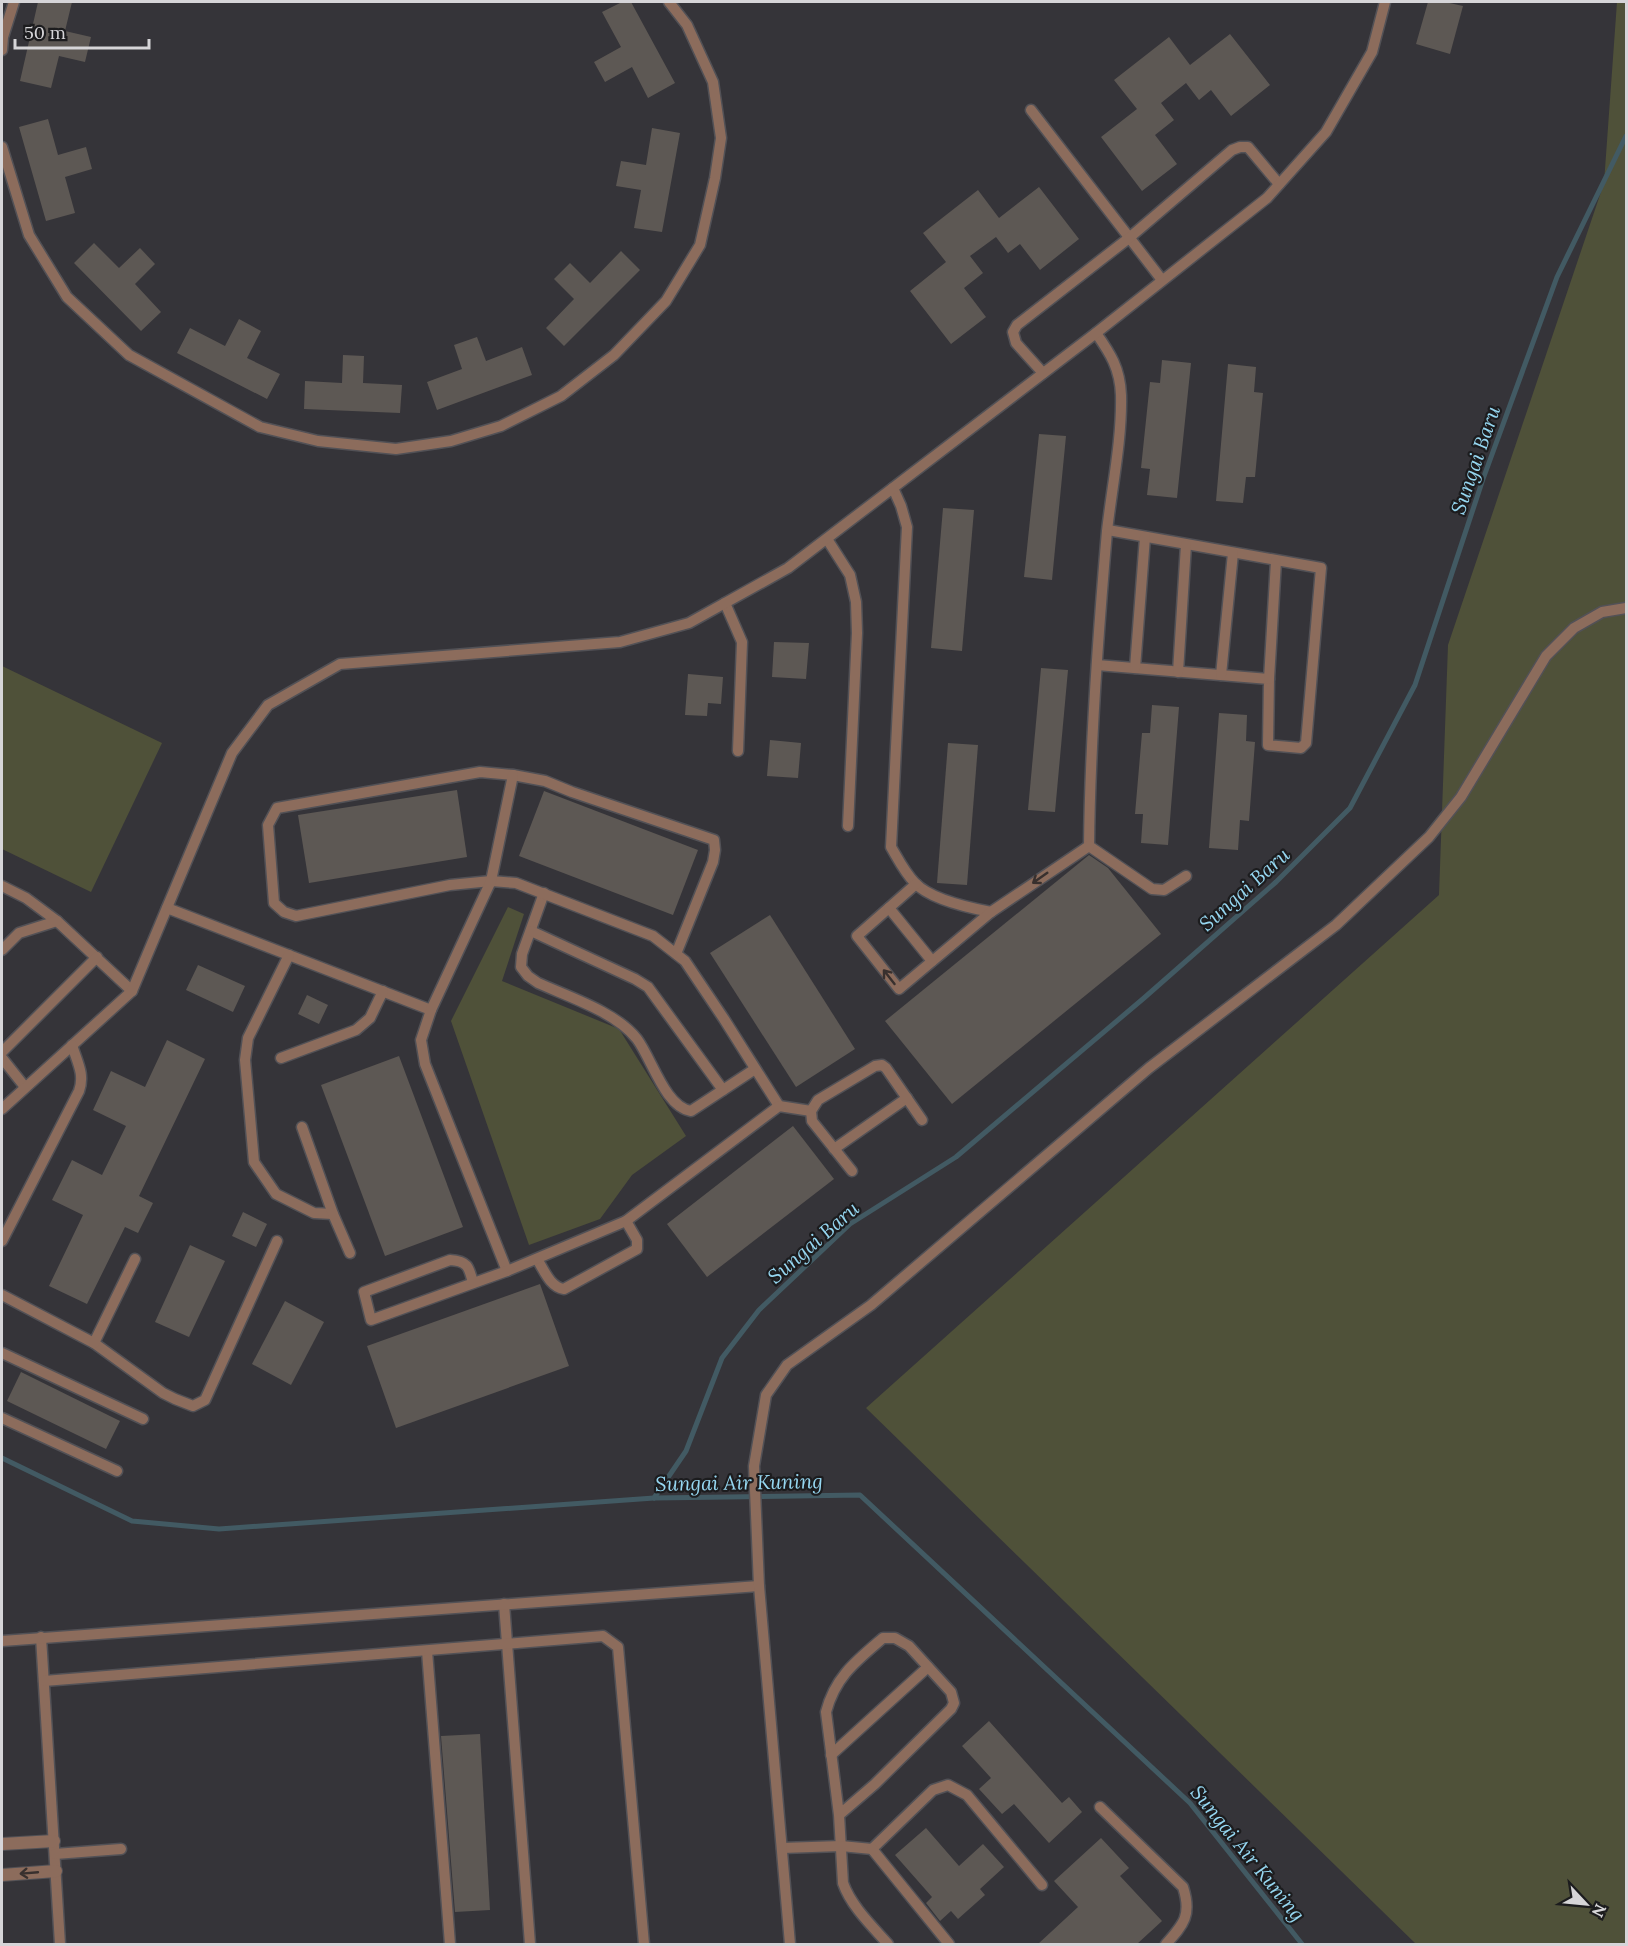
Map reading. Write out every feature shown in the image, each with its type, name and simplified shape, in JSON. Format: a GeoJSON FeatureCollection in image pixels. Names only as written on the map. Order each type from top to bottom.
{"type":"FeatureCollection","features":[{"type":"Feature","properties":{"kind":"street"},"geometry":{"type":"LineString","coordinates":[[2,1844],[54,1841]]}},
{"type":"Feature","properties":{"kind":"street"},"geometry":{"type":"LineString","coordinates":[[2,1875],[56,1871]]}},
{"type":"Feature","properties":{"kind":"lane"},"geometry":{"type":"LineString","coordinates":[[2,50],[3,37],[14,2]]}},
{"type":"Feature","properties":{"kind":"lane"},"geometry":{"type":"LineString","coordinates":[[2,147],[29,235],[67,297],[129,355],[260,428],[318,441],[396,449],[451,441],[501,426],[561,396],[614,355],[666,301],[700,245],[715,178],[721,138],[713,82],[687,25],[669,2]]}},
{"type":"Feature","properties":{"kind":"lane"},"geometry":{"type":"LineString","coordinates":[[2,1109],[132,991],[232,753],[267,705],[340,664],[620,642],[689,623],[788,568],[1096,333],[1267,198],[1326,132],[1372,52],[1385,2]]}},
{"type":"Feature","properties":{"kind":"lane"},"geometry":{"type":"LineString","coordinates":[[1031,110],[1162,280]]}},
{"type":"Feature","properties":{"kind":"lane"},"geometry":{"type":"LineString","coordinates":[[1043,373],[1016,343],[1013,332],[1017,326],[1129,238],[1232,150],[1248,147],[1279,184]]}},
{"type":"Feature","properties":{"kind":"lane"},"geometry":{"type":"LineString","coordinates":[[1089,846],[1089,800],[1097,665],[1121,393],[1113,357],[1096,333]]}},
{"type":"Feature","properties":{"kind":"lane"},"geometry":{"type":"LineString","coordinates":[[893,488],[907,527],[891,847],[916,884],[944,900],[991,912]]}},
{"type":"Feature","properties":{"kind":"lane"},"geometry":{"type":"LineString","coordinates":[[1108,530],[1321,568],[1306,743],[1301,748],[1268,745],[1269,679],[1276,561]]}},
{"type":"Feature","properties":{"kind":"lane"},"geometry":{"type":"LineString","coordinates":[[1135,668],[1145,537]]}},
{"type":"Feature","properties":{"kind":"lane"},"geometry":{"type":"LineString","coordinates":[[827,539],[850,575],[856,602],[848,826]]}},
{"type":"Feature","properties":{"kind":"lane"},"geometry":{"type":"LineString","coordinates":[[1178,672],[1186,545]]}},
{"type":"Feature","properties":{"kind":"lane"},"geometry":{"type":"LineString","coordinates":[[1221,675],[1233,553]]}},
{"type":"Feature","properties":{"kind":"lane"},"geometry":{"type":"LineString","coordinates":[[725,603],[742,642],[738,751]]}},
{"type":"Feature","properties":{"kind":"lane"},"geometry":{"type":"LineString","coordinates":[[790,1944],[759,1586],[754,1466],[766,1395],[787,1365],[871,1305],[1149,1068],[1336,925],[1429,837],[1461,797],[1546,656],[1574,628],[1602,612],[1626,608]]}},
{"type":"Feature","properties":{"kind":"lane"},"geometry":{"type":"LineString","coordinates":[[1097,665],[1269,679]]}},
{"type":"Feature","properties":{"kind":"lane"},"geometry":{"type":"LineString","coordinates":[[676,954],[713,862],[714,840],[545,781],[480,772],[277,808],[268,825],[274,903],[284,912],[296,916],[450,885],[516,882],[653,936],[676,954],[685,961],[724,1018],[778,1106]]}},
{"type":"Feature","properties":{"kind":"lane"},"geometry":{"type":"LineString","coordinates":[[507,1271],[425,1064],[421,1040],[432,1010],[491,882],[513,775]]}},
{"type":"Feature","properties":{"kind":"lane"},"geometry":{"type":"LineString","coordinates":[[916,884],[857,936],[899,989],[991,912],[1089,846]]}},
{"type":"Feature","properties":{"kind":"lane"},"geometry":{"type":"LineString","coordinates":[[1089,846],[1152,889],[1164,890],[1186,876]]}},
{"type":"Feature","properties":{"kind":"lane"},"geometry":{"type":"LineString","coordinates":[[2,886],[26,898],[57,921],[132,991]]}},
{"type":"Feature","properties":{"kind":"lane"},"geometry":{"type":"LineString","coordinates":[[544,893],[522,954],[521,968],[528,976],[614,1018],[628,1028],[639,1041],[672,1101],[683,1110],[691,1111],[755,1068]]}},
{"type":"Feature","properties":{"kind":"lane"},"geometry":{"type":"LineString","coordinates":[[166,908],[432,1010]]}},
{"type":"Feature","properties":{"kind":"lane"},"geometry":{"type":"LineString","coordinates":[[889,908],[932,961]]}},
{"type":"Feature","properties":{"kind":"lane"},"geometry":{"type":"LineString","coordinates":[[2,950],[19,933],[57,921]]}},
{"type":"Feature","properties":{"kind":"lane"},"geometry":{"type":"LineString","coordinates":[[531,931],[648,987],[723,1090]]}},
{"type":"Feature","properties":{"kind":"lane"},"geometry":{"type":"LineString","coordinates":[[289,956],[248,1038],[245,1060],[254,1161],[276,1194],[314,1213],[333,1215]]}},
{"type":"Feature","properties":{"kind":"lane"},"geometry":{"type":"LineString","coordinates":[[2,1052],[96,957]]}},
{"type":"Feature","properties":{"kind":"lane"},"geometry":{"type":"LineString","coordinates":[[281,1058],[356,1030],[370,1018],[383,991]]}},
{"type":"Feature","properties":{"kind":"lane"},"geometry":{"type":"LineString","coordinates":[[2,1241],[79,1091],[82,1075],[72,1045]]}},
{"type":"Feature","properties":{"kind":"lane"},"geometry":{"type":"LineString","coordinates":[[2,1058],[25,1087]]}},
{"type":"Feature","properties":{"kind":"lane"},"geometry":{"type":"LineString","coordinates":[[852,1171],[812,1121],[810,1111],[818,1100],[875,1066],[882,1065],[922,1120]]}},
{"type":"Feature","properties":{"kind":"lane"},"geometry":{"type":"LineString","coordinates":[[834,1149],[907,1098]]}},
{"type":"Feature","properties":{"kind":"lane"},"geometry":{"type":"LineString","coordinates":[[473,1283],[469,1268],[460,1260],[450,1260],[364,1292],[371,1320],[507,1271],[626,1221],[778,1106],[810,1111]]}},
{"type":"Feature","properties":{"kind":"lane"},"geometry":{"type":"LineString","coordinates":[[303,1127],[333,1215],[350,1253]]}},
{"type":"Feature","properties":{"kind":"lane"},"geometry":{"type":"LineString","coordinates":[[537,1258],[552,1284],[564,1289],[637,1249],[637,1240],[626,1221]]}},
{"type":"Feature","properties":{"kind":"lane"},"geometry":{"type":"LineString","coordinates":[[2,1295],[94,1343],[175,1399],[193,1406],[205,1400],[278,1241]]}},
{"type":"Feature","properties":{"kind":"lane"},"geometry":{"type":"LineString","coordinates":[[94,1343],[135,1258]]}},
{"type":"Feature","properties":{"kind":"lane"},"geometry":{"type":"LineString","coordinates":[[2,1353],[143,1419]]}},
{"type":"Feature","properties":{"kind":"lane"},"geometry":{"type":"LineString","coordinates":[[2,1418],[117,1471]]}},
{"type":"Feature","properties":{"kind":"lane"},"geometry":{"type":"LineString","coordinates":[[2,1641],[759,1586]]}},
{"type":"Feature","properties":{"kind":"lane"},"geometry":{"type":"LineString","coordinates":[[504,1604],[530,1944]]}},
{"type":"Feature","properties":{"kind":"lane"},"geometry":{"type":"LineString","coordinates":[[44,1681],[603,1636],[618,1647],[644,1944]]}},
{"type":"Feature","properties":{"kind":"lane"},"geometry":{"type":"LineString","coordinates":[[41,1637],[60,1944]]}},
{"type":"Feature","properties":{"kind":"lane"},"geometry":{"type":"LineString","coordinates":[[839,1815],[875,1784],[951,1709],[954,1703],[951,1692],[909,1646],[895,1638],[883,1638],[848,1668],[830,1696],[826,1712],[839,1815],[841,1875],[844,1887],[861,1912],[888,1944]]}},
{"type":"Feature","properties":{"kind":"lane"},"geometry":{"type":"LineString","coordinates":[[427,1651],[450,1944]]}},
{"type":"Feature","properties":{"kind":"lane"},"geometry":{"type":"LineString","coordinates":[[831,1755],[928,1667]]}},
{"type":"Feature","properties":{"kind":"lane"},"geometry":{"type":"LineString","coordinates":[[782,1848],[841,1846],[872,1848],[933,1790],[948,1785],[967,1795],[1042,1885]]}},
{"type":"Feature","properties":{"kind":"lane"},"geometry":{"type":"LineString","coordinates":[[1100,1807],[1184,1887],[1188,1900],[1186,1917],[1181,1927],[1166,1944]]}},
{"type":"Feature","properties":{"kind":"lane"},"geometry":{"type":"LineString","coordinates":[[872,1848],[949,1944]]}},
{"type":"Feature","properties":{"kind":"lane"},"geometry":{"type":"LineString","coordinates":[[55,1854],[121,1849]]}},
{"type":"Feature","properties":{"kind":"green space"},"geometry":{"type":"Polygon","coordinates":[[[1617,2],[1626,2],[1626,1944],[1416,1944],[866,1408],[1439,895],[1448,645],[1604,183],[1617,2]]]}},
{"type":"Feature","properties":{"kind":"green space"},"geometry":{"type":"Polygon","coordinates":[[[2,666],[162,743],[91,892],[2,849],[2,666]]]}},
{"type":"Feature","properties":{"kind":"green space"},"geometry":{"type":"Polygon","coordinates":[[[508,907],[524,914],[502,981],[619,1029],[686,1136],[632,1175],[600,1219],[529,1245],[451,1021],[508,907]]]}},
{"type":"Feature","properties":{"kind":"building"},"geometry":{"type":"Polygon","coordinates":[[[38,2],[72,2],[65,31],[91,37],[85,62],[59,56],[51,88],[20,81],[38,2]]]}},
{"type":"Feature","properties":{"kind":"building"},"geometry":{"type":"Polygon","coordinates":[[[622,2],[631,2],[675,83],[648,98],[632,67],[605,82],[594,62],[621,47],[602,12],[622,2]]]}},
{"type":"Feature","properties":{"kind":"building"},"geometry":{"type":"Polygon","coordinates":[[[1428,2],[1445,2],[1463,6],[1450,54],[1416,44],[1428,2]]]}},
{"type":"Feature","properties":{"kind":"building"},"geometry":{"type":"Polygon","coordinates":[[[1230,34],[1270,85],[1231,116],[1211,90],[1199,100],[1186,83],[1161,103],[1174,120],[1155,135],[1177,164],[1142,191],[1101,137],[1137,109],[1114,80],[1169,37],[1190,65],[1230,34]]]}},
{"type":"Feature","properties":{"kind":"building"},"geometry":{"type":"Polygon","coordinates":[[[48,119],[58,155],[86,147],[92,169],[65,177],[75,213],[46,221],[19,127],[48,119]]]}},
{"type":"Feature","properties":{"kind":"building"},"geometry":{"type":"Polygon","coordinates":[[[652,128],[680,133],[662,232],[634,228],[641,190],[616,186],[621,161],[646,165],[652,128]]]}},
{"type":"Feature","properties":{"kind":"building"},"geometry":{"type":"Polygon","coordinates":[[[1039,187],[1079,239],[1040,270],[1020,244],[1008,253],[996,237],[970,256],[983,273],[964,288],[986,317],[951,344],[910,291],[946,262],[923,233],[978,190],[999,218],[1039,187]]]}},
{"type":"Feature","properties":{"kind":"building"},"geometry":{"type":"Polygon","coordinates":[[[94,243],[119,268],[140,248],[155,264],[135,284],[161,312],[141,331],[74,263],[94,243]]]}},
{"type":"Feature","properties":{"kind":"building"},"geometry":{"type":"Polygon","coordinates":[[[621,251],[640,270],[564,346],[546,328],[574,299],[554,279],[570,263],[590,283],[621,251]]]}},
{"type":"Feature","properties":{"kind":"building"},"geometry":{"type":"Polygon","coordinates":[[[239,319],[261,331],[247,358],[280,374],[267,399],[177,353],[190,328],[225,346],[239,319]]]}},
{"type":"Feature","properties":{"kind":"building"},"geometry":{"type":"Polygon","coordinates":[[[477,337],[486,361],[522,347],[532,375],[437,410],[427,382],[462,369],[454,345],[477,337]]]}},
{"type":"Feature","properties":{"kind":"building"},"geometry":{"type":"Polygon","coordinates":[[[343,355],[364,356],[363,383],[402,385],[400,413],[304,409],[305,381],[342,383],[343,355]]]}},
{"type":"Feature","properties":{"kind":"building"},"geometry":{"type":"Polygon","coordinates":[[[1162,360],[1191,363],[1177,498],[1147,495],[1150,469],[1141,468],[1150,382],[1160,383],[1162,360]]]}},
{"type":"Feature","properties":{"kind":"building"},"geometry":{"type":"Polygon","coordinates":[[[1228,364],[1256,367],[1254,392],[1263,393],[1255,477],[1246,477],[1243,503],[1216,501],[1228,364]]]}},
{"type":"Feature","properties":{"kind":"building"},"geometry":{"type":"Polygon","coordinates":[[[1039,434],[1066,436],[1052,580],[1024,577],[1039,434]]]}},
{"type":"Feature","properties":{"kind":"building"},"geometry":{"type":"Polygon","coordinates":[[[943,508],[974,510],[962,651],[931,648],[943,508]]]}},
{"type":"Feature","properties":{"kind":"building"},"geometry":{"type":"Polygon","coordinates":[[[774,642],[809,643],[806,679],[772,677],[774,642]]]}},
{"type":"Feature","properties":{"kind":"building"},"geometry":{"type":"Polygon","coordinates":[[[1041,668],[1068,670],[1055,812],[1028,810],[1041,668]]]}},
{"type":"Feature","properties":{"kind":"building"},"geometry":{"type":"Polygon","coordinates":[[[688,674],[723,677],[721,704],[708,703],[707,716],[685,715],[688,674]]]}},
{"type":"Feature","properties":{"kind":"building"},"geometry":{"type":"Polygon","coordinates":[[[1152,705],[1179,707],[1168,845],[1141,843],[1143,814],[1135,814],[1142,733],[1150,733],[1152,705]]]}},
{"type":"Feature","properties":{"kind":"building"},"geometry":{"type":"Polygon","coordinates":[[[1219,713],[1247,715],[1246,741],[1255,742],[1249,821],[1240,820],[1238,850],[1209,848],[1219,713]]]}},
{"type":"Feature","properties":{"kind":"building"},"geometry":{"type":"Polygon","coordinates":[[[770,740],[801,743],[798,778],[767,776],[770,740]]]}},
{"type":"Feature","properties":{"kind":"building"},"geometry":{"type":"Polygon","coordinates":[[[948,743],[978,745],[967,885],[937,883],[948,743]]]}},
{"type":"Feature","properties":{"kind":"building"},"geometry":{"type":"Polygon","coordinates":[[[457,790],[467,857],[309,883],[298,815],[457,790]]]}},
{"type":"Feature","properties":{"kind":"building"},"geometry":{"type":"Polygon","coordinates":[[[544,791],[698,850],[673,915],[519,856],[544,791]]]}},
{"type":"Feature","properties":{"kind":"building"},"geometry":{"type":"Polygon","coordinates":[[[1089,855],[1108,868],[1161,934],[952,1104],[885,1021],[1089,855]]]}},
{"type":"Feature","properties":{"kind":"building"},"geometry":{"type":"Polygon","coordinates":[[[770,915],[855,1049],[796,1087],[710,953],[770,915]]]}},
{"type":"Feature","properties":{"kind":"building"},"geometry":{"type":"Polygon","coordinates":[[[198,965],[245,986],[233,1012],[186,990],[198,965]]]}},
{"type":"Feature","properties":{"kind":"building"},"geometry":{"type":"Polygon","coordinates":[[[307,995],[328,1005],[319,1024],[298,1014],[307,995]]]}},
{"type":"Feature","properties":{"kind":"building"},"geometry":{"type":"Polygon","coordinates":[[[167,1040],[205,1059],[139,1196],[153,1203],[138,1233],[125,1227],[87,1304],[49,1286],[83,1215],[52,1200],[72,1160],[102,1175],[126,1126],[93,1110],[111,1071],[145,1087],[167,1040]]]}},
{"type":"Feature","properties":{"kind":"building"},"geometry":{"type":"Polygon","coordinates":[[[399,1056],[463,1227],[385,1256],[321,1085],[399,1056]]]}},
{"type":"Feature","properties":{"kind":"building"},"geometry":{"type":"Polygon","coordinates":[[[793,1126],[834,1179],[707,1277],[667,1224],[793,1126]]]}},
{"type":"Feature","properties":{"kind":"building"},"geometry":{"type":"Polygon","coordinates":[[[243,1212],[267,1224],[256,1247],[232,1236],[243,1212]]]}},
{"type":"Feature","properties":{"kind":"building"},"geometry":{"type":"Polygon","coordinates":[[[190,1245],[225,1261],[189,1337],[155,1322],[190,1245]]]}},
{"type":"Feature","properties":{"kind":"building"},"geometry":{"type":"Polygon","coordinates":[[[540,1284],[569,1366],[396,1428],[367,1346],[540,1284]]]}},
{"type":"Feature","properties":{"kind":"building"},"geometry":{"type":"Polygon","coordinates":[[[285,1301],[324,1322],[291,1385],[252,1364],[285,1301]]]}},
{"type":"Feature","properties":{"kind":"building"},"geometry":{"type":"Polygon","coordinates":[[[21,1372],[120,1421],[106,1449],[7,1401],[21,1372]]]}},
{"type":"Feature","properties":{"kind":"building"},"geometry":{"type":"Polygon","coordinates":[[[989,1721],[1062,1803],[1069,1797],[1082,1812],[1049,1843],[1014,1804],[1002,1814],[979,1789],[991,1778],[962,1746],[989,1721]]]}},
{"type":"Feature","properties":{"kind":"building"},"geometry":{"type":"Polygon","coordinates":[[[480,1734],[490,1910],[455,1912],[441,1736],[480,1734]]]}},
{"type":"Feature","properties":{"kind":"building"},"geometry":{"type":"Polygon","coordinates":[[[926,1828],[959,1866],[983,1844],[1004,1867],[980,1889],[985,1895],[958,1919],[951,1911],[940,1921],[926,1903],[932,1897],[895,1855],[926,1828]]]}},
{"type":"Feature","properties":{"kind":"building"},"geometry":{"type":"Polygon","coordinates":[[[1101,1838],[1129,1868],[1120,1876],[1162,1921],[1137,1944],[1038,1944],[1078,1907],[1054,1881],[1101,1838]]]}},
{"type":"Feature","properties":{"kind":"waterway","name":"Sungai Baru"},"geometry":{"type":"LineString","coordinates":[[654,1498],[686,1451],[722,1358],[759,1310],[850,1224],[956,1157],[1144,998],[1276,882],[1350,808],[1415,685],[1483,479],[1557,277],[1626,136]]}},
{"type":"Feature","properties":{"kind":"waterway","name":"Sungai Air Kuning"},"geometry":{"type":"LineString","coordinates":[[2,1458],[132,1521],[219,1529],[654,1498],[860,1495],[1190,1803],[1302,1944]]}}]}
